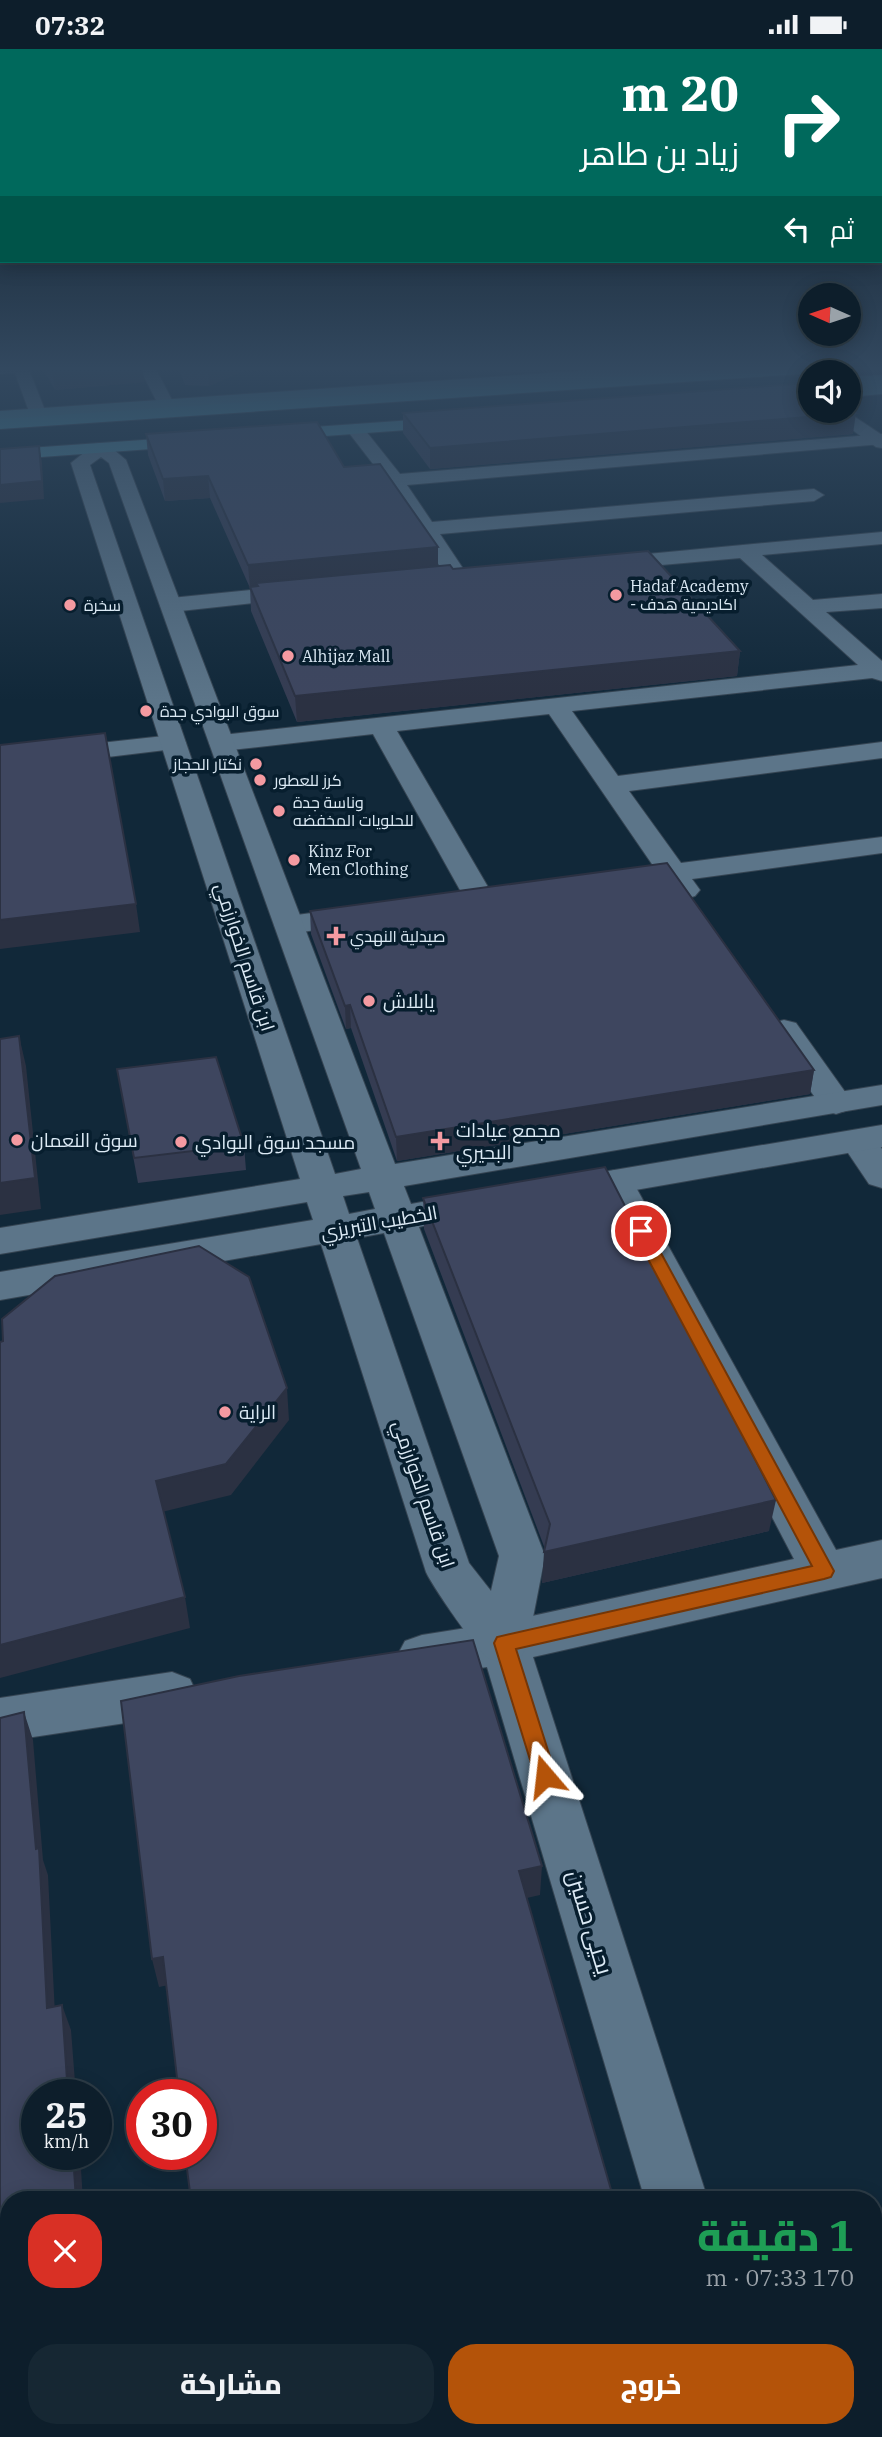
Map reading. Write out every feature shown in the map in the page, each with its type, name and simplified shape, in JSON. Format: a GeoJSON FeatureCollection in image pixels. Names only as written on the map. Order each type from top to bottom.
{"type":"FeatureCollection","features":[{"type":"Feature","properties":{"kind":"street","name":"ابن قاسم الخوارزمي"},"geometry":{"type":"LineString","coordinates":[[85,478],[449,1572],[504,1643]]}},
{"type":"Feature","properties":{"kind":"street"},"geometry":{"type":"LineString","coordinates":[[124,478],[522,1556],[504,1643]]}},
{"type":"Feature","properties":{"kind":"street"},"geometry":{"type":"LineString","coordinates":[[414,478],[395,480],[457,576]]}},
{"type":"Feature","properties":{"kind":"street"},"geometry":{"type":"LineString","coordinates":[[795,480],[832,510]]}},
{"type":"Feature","properties":{"kind":"street"},"geometry":{"type":"LineString","coordinates":[[426,529],[814,495]]}},
{"type":"Feature","properties":{"kind":"street"},"geometry":{"type":"LineString","coordinates":[[851,524],[876,539]]}},
{"type":"Feature","properties":{"kind":"street"},"geometry":{"type":"LineString","coordinates":[[581,566],[876,539]]}},
{"type":"Feature","properties":{"kind":"street"},"geometry":{"type":"LineString","coordinates":[[746,551],[880,672]]}},
{"type":"Feature","properties":{"kind":"street"},"geometry":{"type":"LineString","coordinates":[[430,579],[484,574]]}},
{"type":"Feature","properties":{"kind":"street"},"geometry":{"type":"LineString","coordinates":[[171,605],[321,590]]}},
{"type":"Feature","properties":{"kind":"street"},"geometry":{"type":"LineString","coordinates":[[808,607],[882,601]]}},
{"type":"Feature","properties":{"kind":"street"},"geometry":{"type":"LineString","coordinates":[[150,675],[195,670]]}},
{"type":"Feature","properties":{"kind":"street"},"geometry":{"type":"LineString","coordinates":[[222,743],[880,672]]}},
{"type":"Feature","properties":{"kind":"street"},"geometry":{"type":"LineString","coordinates":[[555,705],[704,917]]}},
{"type":"Feature","properties":{"kind":"street"},"geometry":{"type":"LineString","coordinates":[[381,725],[480,899]]}},
{"type":"Feature","properties":{"kind":"street"},"geometry":{"type":"LineString","coordinates":[[0,762],[173,743]]}},
{"type":"Feature","properties":{"kind":"street"},"geometry":{"type":"LineString","coordinates":[[611,785],[882,750]]}},
{"type":"Feature","properties":{"kind":"street"},"geometry":{"type":"LineString","coordinates":[[590,884],[882,845]]}},
{"type":"Feature","properties":{"kind":"street"},"geometry":{"type":"LineString","coordinates":[[289,925],[384,912]]}},
{"type":"Feature","properties":{"kind":"street"},"geometry":{"type":"LineString","coordinates":[[766,1004],[836,1103]]}},
{"type":"Feature","properties":{"kind":"street"},"geometry":{"type":"LineString","coordinates":[[0,1241],[882,1095]]}},
{"type":"Feature","properties":{"kind":"street"},"geometry":{"type":"LineString","coordinates":[[533,1196],[870,1139],[882,1176]]}},
{"type":"Feature","properties":{"kind":"street"},"geometry":{"type":"LineString","coordinates":[[615,1182],[824,1571]]}},
{"type":"Feature","properties":{"kind":"street","name":"الخطيب التبريزي"},"geometry":{"type":"LineString","coordinates":[[0,1286],[452,1209]]}},
{"type":"Feature","properties":{"kind":"street"},"geometry":{"type":"LineString","coordinates":[[382,1662],[504,1643],[882,1559]]}},
{"type":"Feature","properties":{"kind":"street","name":"يحيى حسين"},"geometry":{"type":"LineString","coordinates":[[504,1643],[674,2191]]}},
{"type":"Feature","properties":{"kind":"street"},"geometry":{"type":"LineString","coordinates":[[0,1720],[218,1687]]}},
{"type":"Feature","properties":{"kind":"building"},"geometry":{"type":"Polygon","coordinates":[[[0,478],[42,478],[42,481],[0,485],[0,478]]]}},
{"type":"Feature","properties":{"kind":"building"},"geometry":{"type":"Polygon","coordinates":[[[209,478],[390,478],[438,547],[248,565],[209,478]]]}},
{"type":"Feature","properties":{"kind":"building"},"geometry":{"type":"Polygon","coordinates":[[[648,551],[740,651],[295,696],[250,587],[258,586],[256,583],[450,565],[453,569],[648,551]]]}},
{"type":"Feature","properties":{"kind":"building"},"geometry":{"type":"Polygon","coordinates":[[[105,733],[136,904],[0,920],[0,745],[105,733]]]}},
{"type":"Feature","properties":{"kind":"building"},"geometry":{"type":"Polygon","coordinates":[[[667,863],[814,1070],[396,1137],[350,1005],[345,1006],[310,911],[667,863]]]}},
{"type":"Feature","properties":{"kind":"building","name":"سوق النعمان"},"geometry":{"type":"Polygon","coordinates":[[[19,1036],[35,1178],[0,1183],[0,1039],[19,1036]]]}},
{"type":"Feature","properties":{"kind":"building"},"geometry":{"type":"Polygon","coordinates":[[[216,1057],[244,1145],[134,1158],[117,1069],[216,1057]]]}},
{"type":"Feature","properties":{"kind":"building"},"geometry":{"type":"Polygon","coordinates":[[[605,1167],[776,1500],[544,1552],[550,1524],[423,1198],[605,1167]]]}},
{"type":"Feature","properties":{"kind":"building"},"geometry":{"type":"Polygon","coordinates":[[[199,1246],[249,1277],[287,1388],[226,1464],[156,1481],[185,1597],[0,1645],[2,1319],[55,1276],[199,1246]]]}},
{"type":"Feature","properties":{"kind":"building"},"geometry":{"type":"Polygon","coordinates":[[[473,1640],[542,1866],[519,1871],[611,2191],[190,2191],[187,2170],[217,2170],[217,2079],[177,2079],[163,1957],[152,1959],[121,1701],[239,1676],[473,1640]]]}},
{"type":"Feature","properties":{"kind":"building"},"geometry":{"type":"Polygon","coordinates":[[[24,1712],[36,1849],[39,1848],[47,2008],[62,2005],[67,2079],[21,2079],[21,2170],[74,2170],[75,2191],[0,2191],[0,1718],[24,1712]]]}},
{"type":"Feature","properties":{"kind":"place","name":"Hadaf Academy - اكاديمية هدف"},"geometry":{"type":"Point","coordinates":[616,595]}},
{"type":"Feature","properties":{"kind":"place","name":"سخرة"},"geometry":{"type":"Point","coordinates":[70,605]}},
{"type":"Feature","properties":{"kind":"place","name":"Alhijaz Mall"},"geometry":{"type":"Point","coordinates":[288,656]}},
{"type":"Feature","properties":{"kind":"place","name":"سوق البوادي جدة"},"geometry":{"type":"Point","coordinates":[146,711]}},
{"type":"Feature","properties":{"kind":"place","name":"نكتار الحجاز"},"geometry":{"type":"Point","coordinates":[256,764]}},
{"type":"Feature","properties":{"kind":"place","name":"كرز للعطور"},"geometry":{"type":"Point","coordinates":[260,780]}},
{"type":"Feature","properties":{"kind":"place","name":"وناسة جدة للحلويات المخفضه"},"geometry":{"type":"Point","coordinates":[279,811]}},
{"type":"Feature","properties":{"kind":"place","name":"Kinz For Men Clothing"},"geometry":{"type":"Point","coordinates":[294,860]}},
{"type":"Feature","properties":{"kind":"place","name":"صيدلية النهدي"},"geometry":{"type":"Point","coordinates":[336,936]}},
{"type":"Feature","properties":{"kind":"place","name":"يابلاش"},"geometry":{"type":"Point","coordinates":[369,1001]}},
{"type":"Feature","properties":{"kind":"place","name":"سوق النعمان"},"geometry":{"type":"Point","coordinates":[17,1140]}},
{"type":"Feature","properties":{"kind":"place","name":"مجمع عيادات البحيري"},"geometry":{"type":"Point","coordinates":[440,1141]}},
{"type":"Feature","properties":{"kind":"place","name":"مسجد سوق البوادي"},"geometry":{"type":"Point","coordinates":[181,1142]}},
{"type":"Feature","properties":{"kind":"place","name":"الراية"},"geometry":{"type":"Point","coordinates":[225,1412]}},
{"type":"Feature","properties":{"kind":"route"},"geometry":{"type":"LineString","coordinates":[[545,1776],[504,1643],[824,1571],[641,1231]]}}]}
